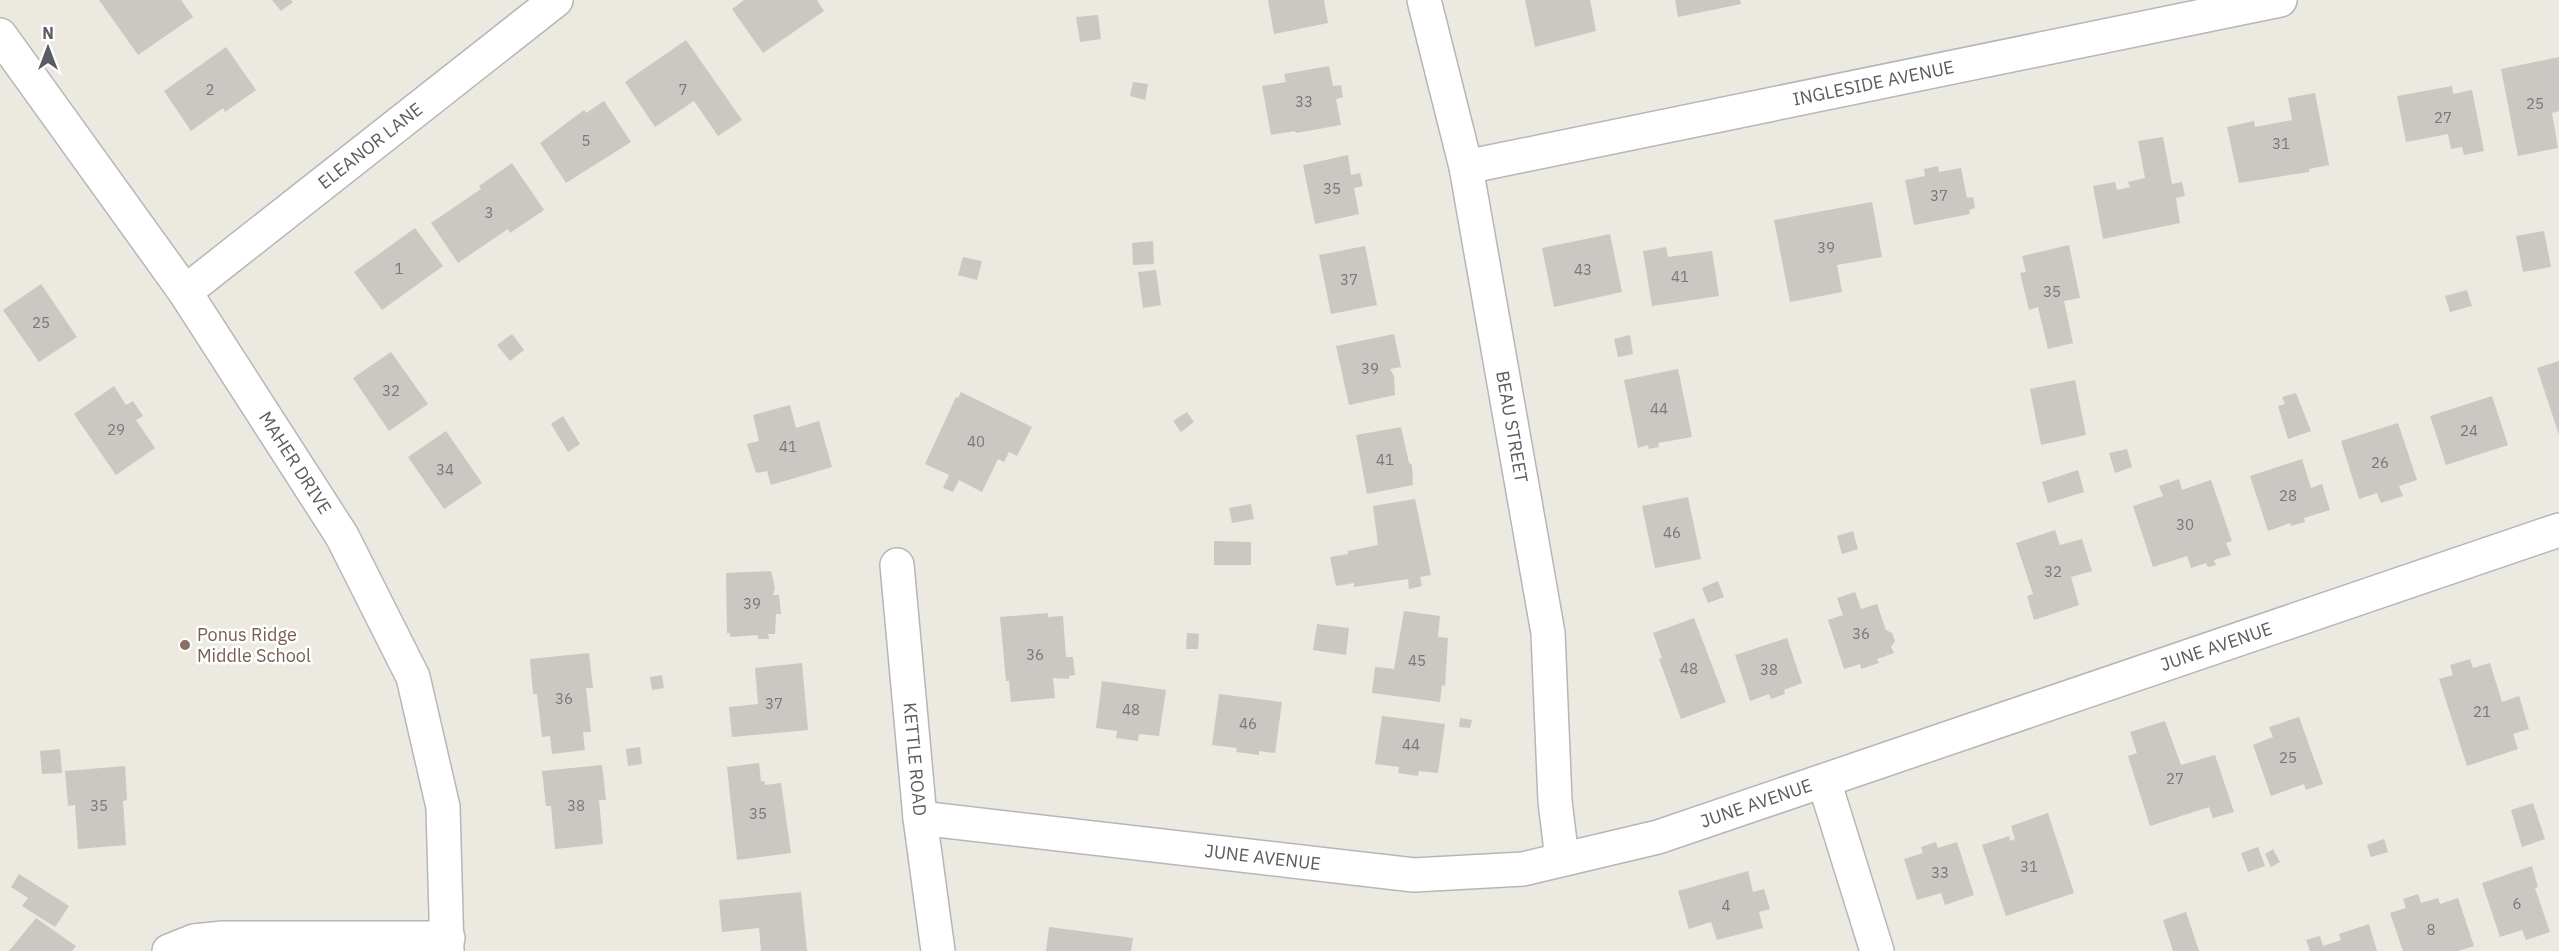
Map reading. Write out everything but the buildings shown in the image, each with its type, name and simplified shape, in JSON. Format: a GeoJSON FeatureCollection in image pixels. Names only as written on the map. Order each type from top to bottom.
{"type":"FeatureCollection","features":[{"type":"Feature","properties":{"kind":"street","name":"ELEANOR LANE"},"geometry":{"type":"LineString","coordinates":[[185,292],[556,0]]}},
{"type":"Feature","properties":{"kind":"street","name":"BEAU STREET"},"geometry":{"type":"LineString","coordinates":[[1424,0],[1466,167],[1548,633],[1555,801],[1562,859]]}},
{"type":"Feature","properties":{"kind":"street","name":"INGLESIDE AVENUE"},"geometry":{"type":"LineString","coordinates":[[1466,167],[2280,0]]}},
{"type":"Feature","properties":{"kind":"street","name":"MAHER DRIVE"},"geometry":{"type":"LineString","coordinates":[[0,35],[185,292],[342,536],[413,677],[442,807],[448,944]]}},
{"type":"Feature","properties":{"kind":"street","name":"JUNE AVENUE"},"geometry":{"type":"LineString","coordinates":[[920,818],[1414,875],[1523,869],[1658,837],[2559,530]]}},
{"type":"Feature","properties":{"kind":"street","name":"KETTLE ROAD"},"geometry":{"type":"LineString","coordinates":[[897,565],[920,818],[938,951]]}},
{"type":"Feature","properties":{"kind":"street"},"geometry":{"type":"LineString","coordinates":[[1824,781],[1876,951]]}},
{"type":"Feature","properties":{"kind":"street"},"geometry":{"type":"LineString","coordinates":[[169,951],[194,941],[223,938],[448,944]]}},
{"type":"Feature","properties":{"kind":"place","name":"Ponus Ridge Middle School"},"geometry":{"type":"Point","coordinates":[185,645]}}]}
